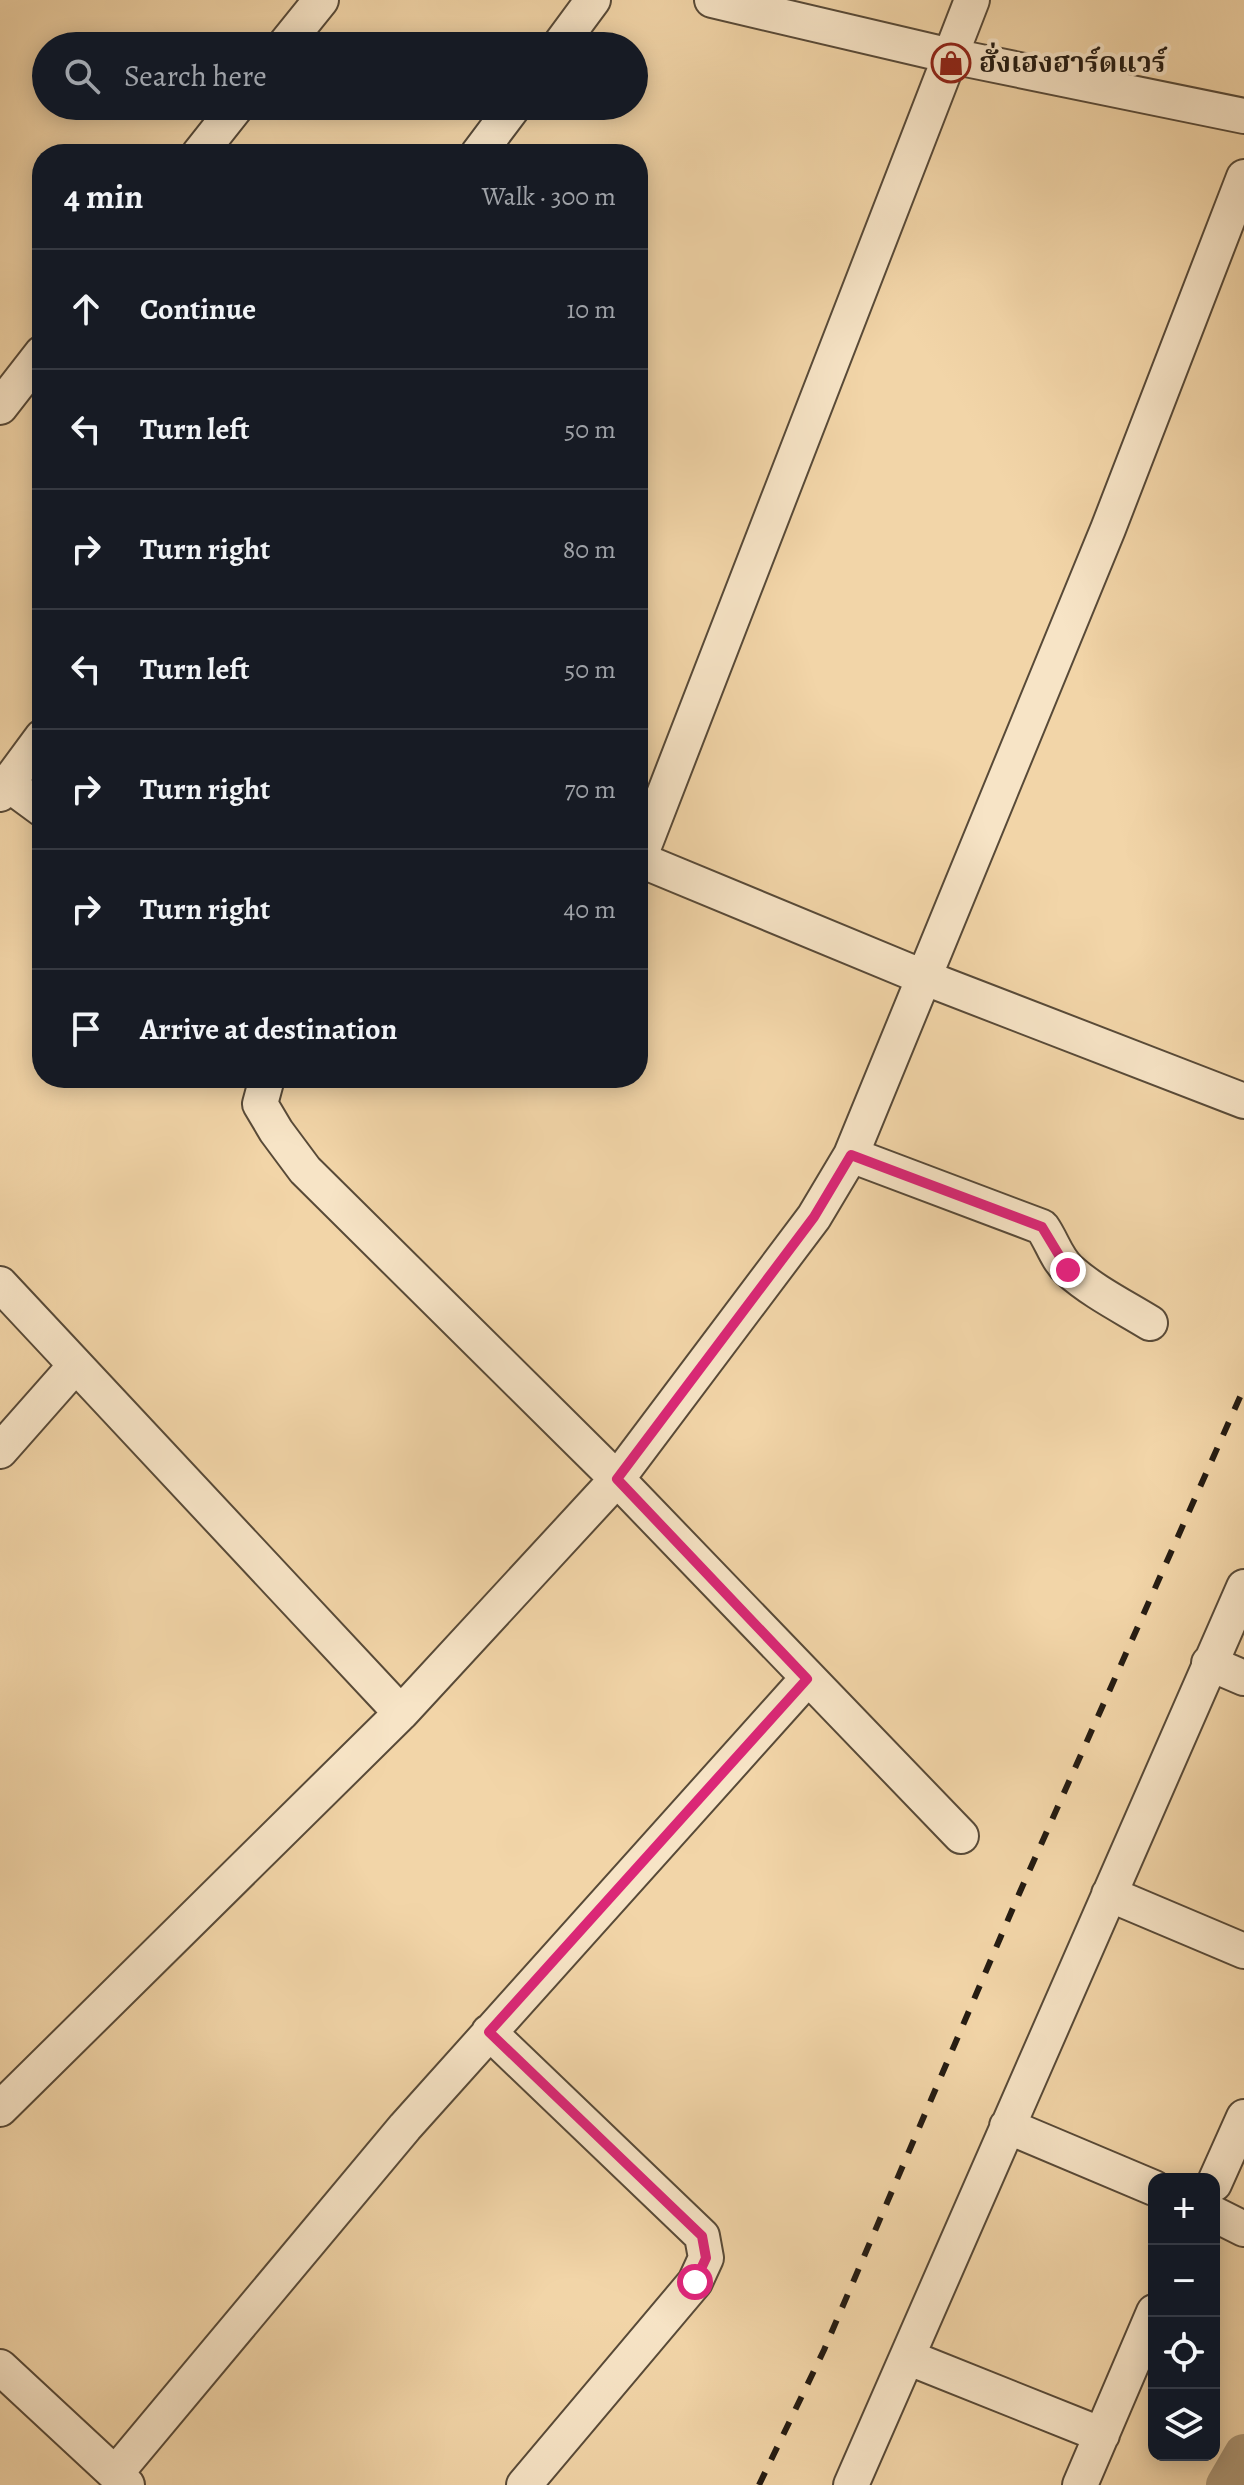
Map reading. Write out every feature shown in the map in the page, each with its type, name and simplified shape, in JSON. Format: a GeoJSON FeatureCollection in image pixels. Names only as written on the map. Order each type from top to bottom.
{"type":"FeatureCollection","features":[{"type":"Feature","properties":{"kind":"street"},"geometry":{"type":"LineString","coordinates":[[295,32],[321,0]]}},
{"type":"Feature","properties":{"kind":"street"},"geometry":{"type":"LineString","coordinates":[[569,32],[593,0]]}},
{"type":"Feature","properties":{"kind":"street"},"geometry":{"type":"LineString","coordinates":[[712,0],[951,56],[1244,116]]}},
{"type":"Feature","properties":{"kind":"street"},"geometry":{"type":"LineString","coordinates":[[648,836],[972,0]]}},
{"type":"Feature","properties":{"kind":"street"},"geometry":{"type":"LineString","coordinates":[[207,144],[226,120]]}},
{"type":"Feature","properties":{"kind":"street"},"geometry":{"type":"LineString","coordinates":[[486,144],[504,120]]}},
{"type":"Feature","properties":{"kind":"street"},"geometry":{"type":"LineString","coordinates":[[0,2109],[401,1713],[617,1479],[814,1217],[851,1155],[1108,529],[1244,177]]}},
{"type":"Feature","properties":{"kind":"street"},"geometry":{"type":"LineString","coordinates":[[0,407],[32,366]]}},
{"type":"Feature","properties":{"kind":"street"},"geometry":{"type":"LineString","coordinates":[[32,751],[4,789],[32,804]]}},
{"type":"Feature","properties":{"kind":"street"},"geometry":{"type":"LineString","coordinates":[[648,863],[923,977],[1244,1101]]}},
{"type":"Feature","properties":{"kind":"street"},"geometry":{"type":"LineString","coordinates":[[264,1088],[260,1104],[305,1170],[617,1479],[961,1836]]}},
{"type":"Feature","properties":{"kind":"street"},"geometry":{"type":"LineString","coordinates":[[851,1155],[1042,1227],[1068,1270],[1150,1323]]}},
{"type":"Feature","properties":{"kind":"street"},"geometry":{"type":"LineString","coordinates":[[0,1284],[401,1713]]}},
{"type":"Feature","properties":{"kind":"street"},"geometry":{"type":"LineString","coordinates":[[0,1451],[75,1366]]}},
{"type":"Feature","properties":{"kind":"street"},"geometry":{"type":"LineString","coordinates":[[851,2485],[1244,1587]]}},
{"type":"Feature","properties":{"kind":"street"},"geometry":{"type":"LineString","coordinates":[[1209,1663],[1244,1678]]}},
{"type":"Feature","properties":{"kind":"street"},"geometry":{"type":"LineString","coordinates":[[0,2367],[121,2479],[405,2127],[807,1679]]}},
{"type":"Feature","properties":{"kind":"street"},"geometry":{"type":"LineString","coordinates":[[1109,1894],[1244,1951]]}},
{"type":"Feature","properties":{"kind":"street"},"geometry":{"type":"LineString","coordinates":[[489,2032],[702,2236],[706,2258],[695,2282],[524,2485]]}},
{"type":"Feature","properties":{"kind":"street"},"geometry":{"type":"LineString","coordinates":[[1219,2173],[1244,2117]]}},
{"type":"Feature","properties":{"kind":"street"},"geometry":{"type":"LineString","coordinates":[[1007,2126],[1148,2185]]}},
{"type":"Feature","properties":{"kind":"street"},"geometry":{"type":"LineString","coordinates":[[1220,2217],[1244,2229]]}},
{"type":"Feature","properties":{"kind":"street"},"geometry":{"type":"LineString","coordinates":[[1080,2485],[1152,2317]]}},
{"type":"Feature","properties":{"kind":"street"},"geometry":{"type":"LineString","coordinates":[[907,2357],[1102,2435]]}},
{"type":"Feature","properties":{"kind":"waterway"},"geometry":{"type":"LineString","coordinates":[[1226,2485],[1244,2454]]}},
{"type":"Feature","properties":{"kind":"railway"},"geometry":{"type":"LineString","coordinates":[[759,2485],[824,2350],[1019,1894],[1244,1388]]}},
{"type":"Feature","properties":{"kind":"place","name":"ฮั่งเฮงฮาร์ดแวร์"},"geometry":{"type":"Point","coordinates":[951,63]}},
{"type":"Feature","properties":{"kind":"route"},"geometry":{"type":"LineString","coordinates":[[695,2282],[706,2258],[702,2236],[489,2032],[807,1679],[617,1479],[814,1217],[851,1155],[1042,1227],[1068,1270]]}}]}
